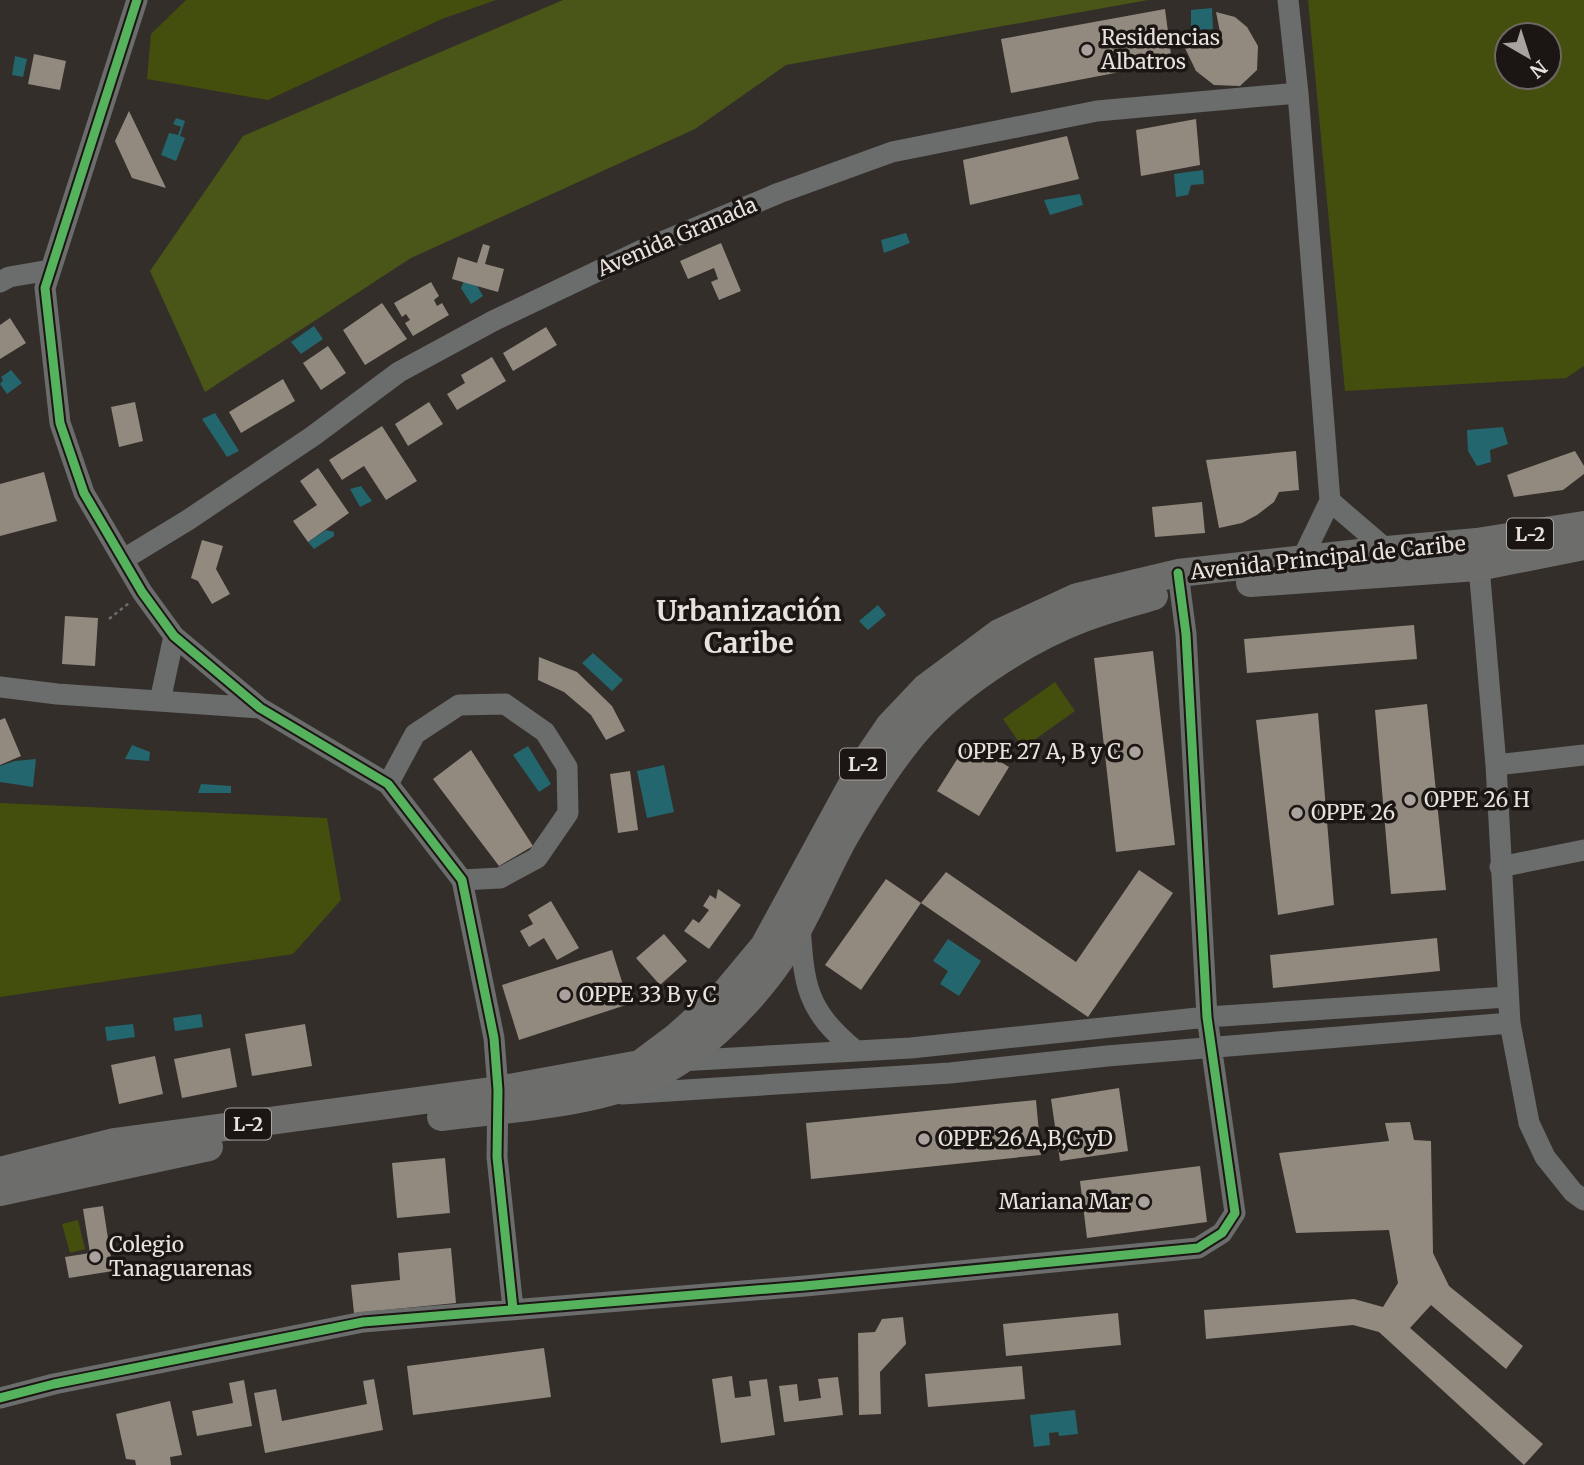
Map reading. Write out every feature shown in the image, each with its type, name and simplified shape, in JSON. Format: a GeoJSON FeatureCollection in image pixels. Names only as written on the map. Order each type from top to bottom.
{"type":"FeatureCollection","features":[{"type":"Feature","properties":{"kind":"main road","name":"Avenida Principal de Caribe"},"geometry":{"type":"LineString","coordinates":[[0,1192],[195,1149],[497,1100],[640,1064],[676,1037],[724,994],[764,946],[862,766],[890,725],[925,688],[999,633],[1077,597],[1302,559],[1387,550],[1478,554],[1584,525]]}},
{"type":"Feature","properties":{"kind":"main road","name":"Avenida Principal de Caribe"},"geometry":{"type":"LineString","coordinates":[[0,1171],[114,1142],[497,1100],[599,1096],[644,1081],[681,1061],[741,1010],[780,959],[844,838],[908,740],[940,706],[1014,651],[1083,618],[1178,581],[1584,546]]}},
{"type":"Feature","properties":{"kind":"street"},"geometry":{"type":"LineString","coordinates":[[1288,0],[1298,93],[1330,501],[1302,559]]}},
{"type":"Feature","properties":{"kind":"street"},"geometry":{"type":"LineString","coordinates":[[138,2],[45,288],[60,423],[84,493],[142,592],[174,636],[260,708],[388,784],[462,880],[494,1038],[497,1157],[513,1310]]}},
{"type":"Feature","properties":{"kind":"street","name":"Avenida Granada"},"geometry":{"type":"LineString","coordinates":[[124,559],[188,520],[313,436],[399,372],[493,321],[627,256],[779,193],[892,152],[1097,111],[1298,93]]}},
{"type":"Feature","properties":{"kind":"street"},"geometry":{"type":"LineString","coordinates":[[0,282],[9,277],[51,270]]}},
{"type":"Feature","properties":{"kind":"street"},"geometry":{"type":"LineString","coordinates":[[1330,501],[1387,550]]}},
{"type":"Feature","properties":{"kind":"street"},"geometry":{"type":"LineString","coordinates":[[1478,554],[1496,765],[1510,1023],[1529,1124],[1545,1157],[1573,1192],[1584,1200]]}},
{"type":"Feature","properties":{"kind":"street"},"geometry":{"type":"LineString","coordinates":[[0,1398],[54,1384],[363,1322],[805,1286],[1198,1248],[1222,1233],[1235,1213],[1207,1017],[1186,634],[1178,581]]}},
{"type":"Feature","properties":{"kind":"street"},"geometry":{"type":"LineString","coordinates":[[160,701],[174,636]]}},
{"type":"Feature","properties":{"kind":"street"},"geometry":{"type":"LineString","coordinates":[[0,687],[57,694],[260,708]]}},
{"type":"Feature","properties":{"kind":"street"},"geometry":{"type":"LineString","coordinates":[[388,784],[415,734],[459,705],[505,704],[545,732],[566,767],[568,813],[537,859],[500,878],[462,880]]}},
{"type":"Feature","properties":{"kind":"street"},"geometry":{"type":"LineString","coordinates":[[1496,765],[1584,755]]}},
{"type":"Feature","properties":{"kind":"street"},"geometry":{"type":"LineString","coordinates":[[1500,867],[1584,850]]}},
{"type":"Feature","properties":{"kind":"street"},"geometry":{"type":"LineString","coordinates":[[800,922],[804,968],[814,1006],[830,1028],[856,1051]]}},
{"type":"Feature","properties":{"kind":"street"},"geometry":{"type":"LineString","coordinates":[[640,1064],[911,1048],[1207,1017],[1507,996]]}},
{"type":"Feature","properties":{"kind":"street"},"geometry":{"type":"LineString","coordinates":[[599,1096],[950,1073],[1107,1056],[1510,1023]]}},
{"type":"Feature","properties":{"kind":"path"},"geometry":{"type":"LineString","coordinates":[[109,619],[142,592]]}},
{"type":"Feature","properties":{"kind":"green space"},"geometry":{"type":"Polygon","coordinates":[[[186,0],[496,0],[442,19],[268,100],[147,79],[151,34],[186,0]]]}},
{"type":"Feature","properties":{"kind":"green space"},"geometry":{"type":"Polygon","coordinates":[[[563,0],[1148,0],[786,65],[695,129],[411,258],[205,392],[150,271],[243,136],[563,0]]]}},
{"type":"Feature","properties":{"kind":"green space"},"geometry":{"type":"Polygon","coordinates":[[[1308,0],[1584,0],[1584,366],[1566,378],[1345,391],[1308,0]]]}},
{"type":"Feature","properties":{"kind":"green space"},"geometry":{"type":"Polygon","coordinates":[[[1055,682],[1075,711],[1023,748],[1003,719],[1055,682]]]}},
{"type":"Feature","properties":{"kind":"green space"},"geometry":{"type":"Polygon","coordinates":[[[0,803],[327,818],[341,900],[293,954],[0,997],[0,803]]]}},
{"type":"Feature","properties":{"kind":"green space"},"geometry":{"type":"Polygon","coordinates":[[[78,1220],[85,1249],[70,1253],[62,1224],[78,1220]]]}},
{"type":"Feature","properties":{"kind":"water"},"geometry":{"type":"Polygon","coordinates":[[[1212,8],[1213,29],[1191,30],[1191,10],[1212,8]]]}},
{"type":"Feature","properties":{"kind":"water"},"geometry":{"type":"Polygon","coordinates":[[[15,56],[27,59],[23,77],[12,75],[15,56]]]}},
{"type":"Feature","properties":{"kind":"water"},"geometry":{"type":"Polygon","coordinates":[[[176,118],[185,121],[180,136],[185,138],[176,161],[161,155],[169,133],[178,135],[181,127],[173,124],[176,118]]]}},
{"type":"Feature","properties":{"kind":"water"},"geometry":{"type":"Polygon","coordinates":[[[1203,170],[1204,184],[1191,185],[1188,195],[1176,197],[1174,174],[1203,170]]]}},
{"type":"Feature","properties":{"kind":"water"},"geometry":{"type":"Polygon","coordinates":[[[1080,194],[1083,205],[1050,215],[1044,200],[1080,194]]]}},
{"type":"Feature","properties":{"kind":"water"},"geometry":{"type":"Polygon","coordinates":[[[906,233],[910,243],[884,253],[881,240],[906,233]]]}},
{"type":"Feature","properties":{"kind":"water"},"geometry":{"type":"Polygon","coordinates":[[[464,281],[476,284],[483,296],[471,304],[461,288],[464,281]]]}},
{"type":"Feature","properties":{"kind":"water"},"geometry":{"type":"Polygon","coordinates":[[[314,326],[323,339],[301,354],[291,342],[314,326]]]}},
{"type":"Feature","properties":{"kind":"water"},"geometry":{"type":"Polygon","coordinates":[[[11,370],[22,383],[7,394],[0,384],[3,380],[1,377],[11,370]]]}},
{"type":"Feature","properties":{"kind":"water"},"geometry":{"type":"Polygon","coordinates":[[[215,413],[239,451],[227,457],[202,419],[215,413]]]}},
{"type":"Feature","properties":{"kind":"water"},"geometry":{"type":"Polygon","coordinates":[[[1503,427],[1508,444],[1490,450],[1491,462],[1477,466],[1468,451],[1467,430],[1503,427]]]}},
{"type":"Feature","properties":{"kind":"water"},"geometry":{"type":"Polygon","coordinates":[[[361,486],[372,501],[360,507],[350,489],[361,486]]]}},
{"type":"Feature","properties":{"kind":"water"},"geometry":{"type":"Polygon","coordinates":[[[326,530],[334,532],[334,536],[314,549],[308,542],[326,530]]]}},
{"type":"Feature","properties":{"kind":"water"},"geometry":{"type":"Polygon","coordinates":[[[878,605],[886,615],[868,630],[859,621],[878,605]]]}},
{"type":"Feature","properties":{"kind":"water"},"geometry":{"type":"Polygon","coordinates":[[[593,653],[623,680],[612,691],[582,663],[593,653]]]}},
{"type":"Feature","properties":{"kind":"water"},"geometry":{"type":"Polygon","coordinates":[[[132,745],[150,752],[149,761],[125,759],[132,745]]]}},
{"type":"Feature","properties":{"kind":"water"},"geometry":{"type":"Polygon","coordinates":[[[528,746],[551,784],[539,792],[513,755],[528,746]]]}},
{"type":"Feature","properties":{"kind":"water"},"geometry":{"type":"Polygon","coordinates":[[[36,759],[33,787],[0,782],[0,766],[36,759]]]}},
{"type":"Feature","properties":{"kind":"water"},"geometry":{"type":"Polygon","coordinates":[[[664,765],[674,812],[647,818],[637,771],[664,765]]]}},
{"type":"Feature","properties":{"kind":"water"},"geometry":{"type":"Polygon","coordinates":[[[201,784],[231,786],[231,793],[198,793],[201,784]]]}},
{"type":"Feature","properties":{"kind":"water"},"geometry":{"type":"Polygon","coordinates":[[[948,939],[981,961],[959,996],[940,984],[948,971],[933,961],[948,939]]]}},
{"type":"Feature","properties":{"kind":"water"},"geometry":{"type":"Polygon","coordinates":[[[201,1014],[203,1027],[175,1031],[173,1018],[201,1014]]]}},
{"type":"Feature","properties":{"kind":"water"},"geometry":{"type":"Polygon","coordinates":[[[133,1024],[135,1037],[107,1041],[105,1027],[133,1024]]]}},
{"type":"Feature","properties":{"kind":"water"},"geometry":{"type":"Polygon","coordinates":[[[1075,1410],[1078,1434],[1059,1436],[1058,1432],[1049,1433],[1050,1445],[1034,1447],[1030,1415],[1075,1410]]]}},
{"type":"Feature","properties":{"kind":"building","name":"Residencias Albatros"},"geometry":{"type":"Polygon","coordinates":[[[1165,9],[1172,62],[1011,93],[1001,39],[1165,9]]]}},
{"type":"Feature","properties":{"kind":"building"},"geometry":{"type":"Polygon","coordinates":[[[1216,12],[1235,17],[1247,27],[1258,46],[1257,70],[1240,86],[1214,85],[1196,71],[1185,48],[1221,37],[1216,12]]]}},
{"type":"Feature","properties":{"kind":"building"},"geometry":{"type":"Polygon","coordinates":[[[34,54],[66,61],[60,90],[28,84],[34,54]]]}},
{"type":"Feature","properties":{"kind":"building"},"geometry":{"type":"Polygon","coordinates":[[[129,111],[166,188],[132,178],[115,141],[129,111]]]}},
{"type":"Feature","properties":{"kind":"building"},"geometry":{"type":"Polygon","coordinates":[[[1196,119],[1200,165],[1141,176],[1136,130],[1196,119]]]}},
{"type":"Feature","properties":{"kind":"building"},"geometry":{"type":"Polygon","coordinates":[[[1067,136],[1079,179],[970,205],[963,160],[1067,136]]]}},
{"type":"Feature","properties":{"kind":"building"},"geometry":{"type":"Polygon","coordinates":[[[721,243],[741,291],[719,300],[711,282],[718,279],[714,268],[688,279],[680,261],[721,243]]]}},
{"type":"Feature","properties":{"kind":"building"},"geometry":{"type":"Polygon","coordinates":[[[483,244],[490,246],[485,264],[504,269],[498,292],[452,279],[458,257],[477,263],[483,244]]]}},
{"type":"Feature","properties":{"kind":"building"},"geometry":{"type":"Polygon","coordinates":[[[431,282],[439,296],[434,300],[437,306],[442,303],[449,315],[413,336],[405,323],[410,320],[406,314],[402,317],[394,303],[431,282]]]}},
{"type":"Feature","properties":{"kind":"building"},"geometry":{"type":"Polygon","coordinates":[[[382,303],[407,339],[365,365],[343,330],[382,303]]]}},
{"type":"Feature","properties":{"kind":"building"},"geometry":{"type":"Polygon","coordinates":[[[10,318],[26,343],[0,359],[0,325],[10,318]]]}},
{"type":"Feature","properties":{"kind":"building"},"geometry":{"type":"Polygon","coordinates":[[[546,327],[557,345],[513,371],[503,353],[546,327]]]}},
{"type":"Feature","properties":{"kind":"building"},"geometry":{"type":"Polygon","coordinates":[[[328,346],[346,373],[321,390],[303,363],[328,346]]]}},
{"type":"Feature","properties":{"kind":"building"},"geometry":{"type":"Polygon","coordinates":[[[492,357],[506,381],[457,410],[447,394],[465,383],[461,375],[492,357]]]}},
{"type":"Feature","properties":{"kind":"building"},"geometry":{"type":"Polygon","coordinates":[[[283,379],[295,401],[241,433],[229,412],[283,379]]]}},
{"type":"Feature","properties":{"kind":"building"},"geometry":{"type":"Polygon","coordinates":[[[135,402],[143,441],[119,447],[111,407],[135,402]]]}},
{"type":"Feature","properties":{"kind":"building"},"geometry":{"type":"Polygon","coordinates":[[[429,402],[443,424],[408,446],[395,424],[429,402]]]}},
{"type":"Feature","properties":{"kind":"building"},"geometry":{"type":"Polygon","coordinates":[[[382,426],[417,481],[386,500],[364,466],[342,480],[329,460],[382,426]]]}},
{"type":"Feature","properties":{"kind":"building"},"geometry":{"type":"Polygon","coordinates":[[[1296,451],[1299,490],[1279,492],[1274,502],[1257,515],[1242,523],[1219,528],[1206,460],[1296,451]]]}},
{"type":"Feature","properties":{"kind":"building"},"geometry":{"type":"Polygon","coordinates":[[[1575,451],[1584,466],[1584,474],[1563,490],[1514,497],[1507,475],[1575,451]]]}},
{"type":"Feature","properties":{"kind":"building"},"geometry":{"type":"Polygon","coordinates":[[[318,468],[349,513],[308,542],[293,521],[317,505],[300,481],[318,468]]]}},
{"type":"Feature","properties":{"kind":"building"},"geometry":{"type":"Polygon","coordinates":[[[44,472],[57,521],[0,536],[0,484],[44,472]]]}},
{"type":"Feature","properties":{"kind":"building"},"geometry":{"type":"Polygon","coordinates":[[[1202,502],[1205,533],[1155,537],[1152,507],[1202,502]]]}},
{"type":"Feature","properties":{"kind":"building"},"geometry":{"type":"Polygon","coordinates":[[[202,540],[223,546],[216,569],[230,594],[212,604],[198,581],[191,578],[202,540]]]}},
{"type":"Feature","properties":{"kind":"building"},"geometry":{"type":"Polygon","coordinates":[[[65,616],[98,618],[95,666],[62,664],[65,616]]]}},
{"type":"Feature","properties":{"kind":"building"},"geometry":{"type":"Polygon","coordinates":[[[1414,625],[1417,659],[1247,673],[1244,639],[1414,625]]]}},
{"type":"Feature","properties":{"kind":"building","name":"OPPE 27 A, B y C"},"geometry":{"type":"Polygon","coordinates":[[[1153,651],[1175,845],[1116,852],[1094,658],[1153,651]]]}},
{"type":"Feature","properties":{"kind":"building"},"geometry":{"type":"Polygon","coordinates":[[[539,657],[577,672],[612,706],[625,731],[606,740],[591,715],[564,692],[538,680],[539,657]]]}},
{"type":"Feature","properties":{"kind":"building","name":"OPPE 26 H"},"geometry":{"type":"Polygon","coordinates":[[[1427,704],[1446,890],[1391,894],[1375,710],[1427,704]]]}},
{"type":"Feature","properties":{"kind":"building","name":"OPPE 26"},"geometry":{"type":"Polygon","coordinates":[[[1318,713],[1334,905],[1278,915],[1256,720],[1318,713]]]}},
{"type":"Feature","properties":{"kind":"building"},"geometry":{"type":"Polygon","coordinates":[[[5,718],[21,756],[0,765],[0,720],[5,718]]]}},
{"type":"Feature","properties":{"kind":"building"},"geometry":{"type":"Polygon","coordinates":[[[968,742],[1009,767],[979,816],[937,791],[968,742]]]}},
{"type":"Feature","properties":{"kind":"building"},"geometry":{"type":"Polygon","coordinates":[[[471,750],[533,846],[499,866],[433,779],[471,750]]]}},
{"type":"Feature","properties":{"kind":"building"},"geometry":{"type":"Polygon","coordinates":[[[630,771],[638,830],[618,833],[610,774],[630,771]]]}},
{"type":"Feature","properties":{"kind":"building"},"geometry":{"type":"Polygon","coordinates":[[[1139,870],[1173,893],[1088,1017],[921,903],[946,872],[1076,962],[1139,870]]]}},
{"type":"Feature","properties":{"kind":"building"},"geometry":{"type":"Polygon","coordinates":[[[886,879],[921,903],[861,990],[825,965],[886,879]]]}},
{"type":"Feature","properties":{"kind":"building"},"geometry":{"type":"Polygon","coordinates":[[[718,889],[741,905],[709,949],[684,931],[693,919],[699,923],[709,910],[703,906],[710,895],[716,899],[718,889]]]}},
{"type":"Feature","properties":{"kind":"building"},"geometry":{"type":"Polygon","coordinates":[[[551,901],[579,948],[557,960],[544,938],[529,947],[520,931],[533,924],[528,915],[551,901]]]}},
{"type":"Feature","properties":{"kind":"building"},"geometry":{"type":"Polygon","coordinates":[[[664,934],[687,961],[660,985],[636,958],[664,934]]]}},
{"type":"Feature","properties":{"kind":"building"},"geometry":{"type":"Polygon","coordinates":[[[1437,938],[1440,971],[1273,988],[1270,955],[1437,938]]]}},
{"type":"Feature","properties":{"kind":"building","name":"OPPE 33 B y C"},"geometry":{"type":"Polygon","coordinates":[[[612,950],[629,1004],[519,1040],[502,985],[612,950]]]}},
{"type":"Feature","properties":{"kind":"building"},"geometry":{"type":"Polygon","coordinates":[[[305,1024],[312,1066],[252,1076],[245,1034],[305,1024]]]}},
{"type":"Feature","properties":{"kind":"building"},"geometry":{"type":"Polygon","coordinates":[[[230,1048],[237,1087],[182,1098],[174,1059],[230,1048]]]}},
{"type":"Feature","properties":{"kind":"building"},"geometry":{"type":"Polygon","coordinates":[[[155,1056],[163,1094],[119,1104],[111,1065],[155,1056]]]}},
{"type":"Feature","properties":{"kind":"building"},"geometry":{"type":"Polygon","coordinates":[[[1119,1088],[1128,1151],[1060,1161],[1051,1099],[1119,1088]]]}},
{"type":"Feature","properties":{"kind":"building","name":"OPPE 26 A,B,C yD"},"geometry":{"type":"Polygon","coordinates":[[[1036,1100],[1041,1155],[811,1179],[806,1123],[1036,1100]]]}},
{"type":"Feature","properties":{"kind":"building"},"geometry":{"type":"Polygon","coordinates":[[[1410,1122],[1414,1140],[1431,1141],[1433,1253],[1449,1286],[1523,1346],[1506,1369],[1431,1305],[1410,1328],[1543,1444],[1524,1465],[1379,1332],[1353,1325],[1206,1339],[1204,1310],[1354,1299],[1383,1307],[1398,1283],[1389,1230],[1296,1233],[1279,1153],[1389,1141],[1385,1123],[1410,1122]]]}},
{"type":"Feature","properties":{"kind":"building"},"geometry":{"type":"Polygon","coordinates":[[[445,1158],[450,1213],[397,1218],[392,1163],[445,1158]]]}},
{"type":"Feature","properties":{"kind":"building","name":"Mariana Mar"},"geometry":{"type":"Polygon","coordinates":[[[1200,1166],[1207,1222],[1087,1238],[1080,1181],[1200,1166]]]}},
{"type":"Feature","properties":{"kind":"building"},"geometry":{"type":"Polygon","coordinates":[[[103,1206],[113,1271],[69,1278],[65,1257],[90,1253],[83,1209],[103,1206]]]}},
{"type":"Feature","properties":{"kind":"building"},"geometry":{"type":"Polygon","coordinates":[[[451,1248],[456,1303],[354,1313],[351,1285],[400,1280],[398,1253],[451,1248]]]}},
{"type":"Feature","properties":{"kind":"building"},"geometry":{"type":"Polygon","coordinates":[[[1118,1313],[1121,1345],[1006,1356],[1003,1324],[1118,1313]]]}},
{"type":"Feature","properties":{"kind":"building"},"geometry":{"type":"Polygon","coordinates":[[[903,1317],[906,1344],[880,1372],[881,1414],[859,1415],[858,1333],[875,1332],[882,1319],[903,1317]]]}},
{"type":"Feature","properties":{"kind":"building"},"geometry":{"type":"Polygon","coordinates":[[[544,1348],[551,1397],[413,1415],[407,1366],[544,1348]]]}},
{"type":"Feature","properties":{"kind":"building"},"geometry":{"type":"Polygon","coordinates":[[[1022,1366],[1025,1399],[928,1407],[925,1374],[1022,1366]]]}},
{"type":"Feature","properties":{"kind":"building"},"geometry":{"type":"Polygon","coordinates":[[[732,1376],[735,1398],[751,1396],[749,1381],[767,1379],[775,1435],[721,1443],[712,1379],[732,1376]]]}},
{"type":"Feature","properties":{"kind":"building"},"geometry":{"type":"Polygon","coordinates":[[[838,1377],[843,1415],[784,1422],[779,1386],[797,1384],[799,1401],[821,1398],[818,1379],[838,1377]]]}},
{"type":"Feature","properties":{"kind":"building"},"geometry":{"type":"Polygon","coordinates":[[[374,1379],[383,1430],[265,1453],[254,1393],[276,1389],[282,1421],[367,1404],[363,1381],[374,1379]]]}},
{"type":"Feature","properties":{"kind":"building"},"geometry":{"type":"Polygon","coordinates":[[[244,1380],[252,1426],[197,1436],[192,1411],[233,1403],[229,1383],[244,1380]]]}},
{"type":"Feature","properties":{"kind":"building"},"geometry":{"type":"Polygon","coordinates":[[[170,1401],[182,1455],[170,1457],[171,1465],[136,1465],[135,1460],[126,1459],[116,1414],[170,1401]]]}},
{"type":"Feature","properties":{"kind":"cycle path"},"geometry":{"type":"LineString","coordinates":[[137,0],[45,288],[60,423],[84,493],[142,592],[174,636],[260,708],[388,784],[462,880],[494,1038],[498,1090],[497,1157],[513,1309]]}},
{"type":"Feature","properties":{"kind":"cycle path"},"geometry":{"type":"LineString","coordinates":[[0,1398],[54,1384],[363,1322],[805,1286],[1198,1248],[1222,1233],[1235,1213],[1207,1017],[1186,634],[1178,573]]}},
{"type":"Feature","properties":{"kind":"place","name":"Residencias Albatros"},"geometry":{"type":"Point","coordinates":[1087,50]}},
{"type":"Feature","properties":{"kind":"place","name":"OPPE 27 A, B y C"},"geometry":{"type":"Point","coordinates":[1135,752]}},
{"type":"Feature","properties":{"kind":"place","name":"OPPE 26 H"},"geometry":{"type":"Point","coordinates":[1410,800]}},
{"type":"Feature","properties":{"kind":"place","name":"OPPE 26"},"geometry":{"type":"Point","coordinates":[1297,813]}},
{"type":"Feature","properties":{"kind":"place","name":"OPPE 33 B y C"},"geometry":{"type":"Point","coordinates":[565,995]}},
{"type":"Feature","properties":{"kind":"place","name":"OPPE 26 A,B,C yD"},"geometry":{"type":"Point","coordinates":[924,1139]}},
{"type":"Feature","properties":{"kind":"place","name":"Mariana Mar"},"geometry":{"type":"Point","coordinates":[1144,1202]}},
{"type":"Feature","properties":{"kind":"place","name":"Colegio Tanaguarenas"},"geometry":{"type":"Point","coordinates":[95,1257]}},
{"type":"Feature","properties":{"kind":"district","name":"Urbanización Caribe"},"geometry":{"type":"Point","coordinates":[749,627]}}]}
